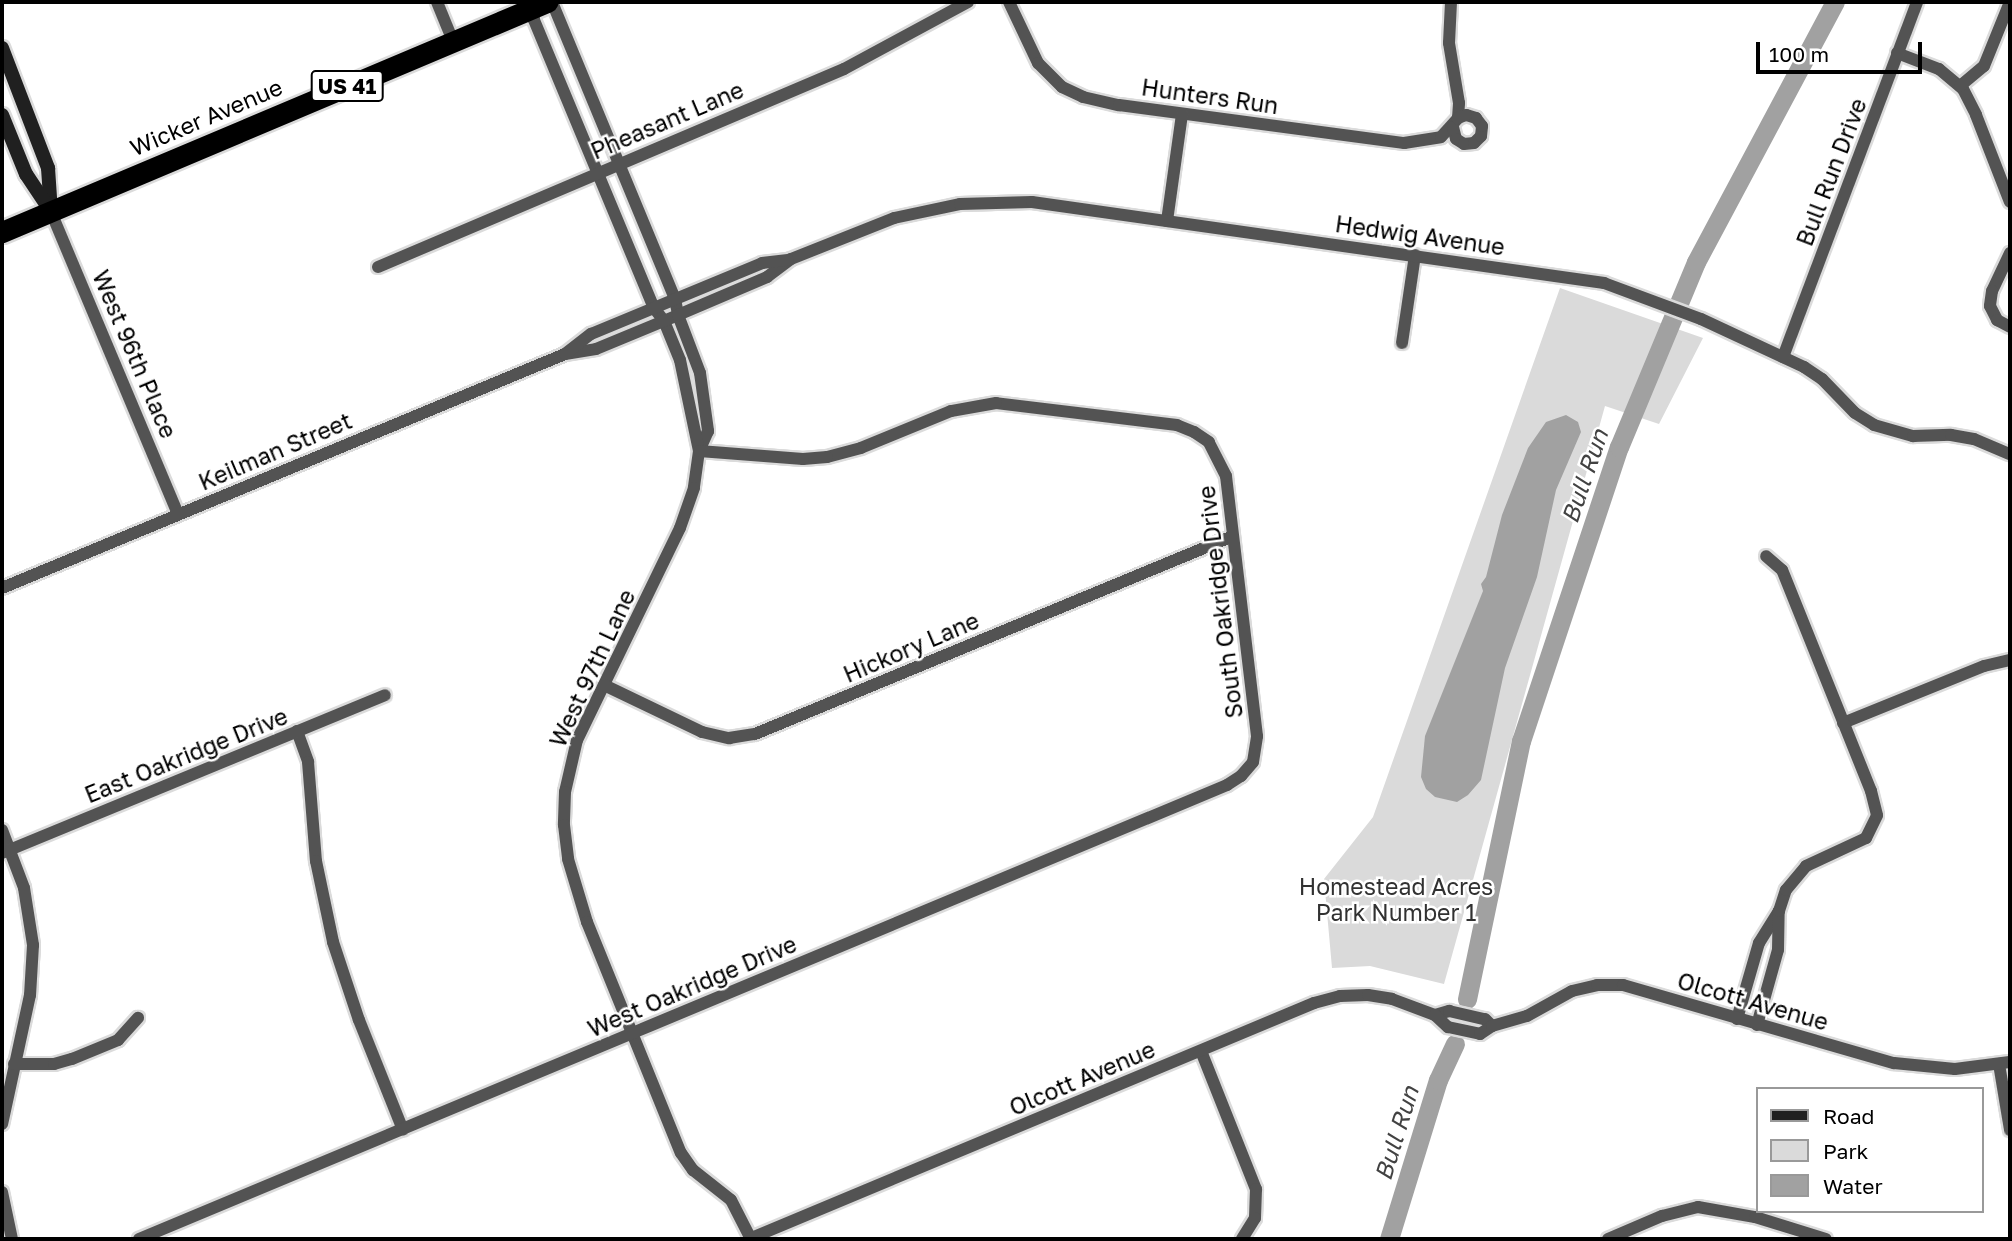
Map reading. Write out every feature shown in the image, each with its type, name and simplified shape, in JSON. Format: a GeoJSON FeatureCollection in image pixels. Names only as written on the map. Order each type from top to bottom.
{"type":"FeatureCollection","features":[{"type":"Feature","properties":{"kind":"highway","name":"Wicker Avenue"},"geometry":{"type":"LineString","coordinates":[[2,232],[544,4]]}},
{"type":"Feature","properties":{"kind":"street"},"geometry":{"type":"LineString","coordinates":[[437,2],[453,41]]}},
{"type":"Feature","properties":{"kind":"street","name":"Pheasant Lane"},"geometry":{"type":"LineString","coordinates":[[378,267],[859,62],[968,2]]}},
{"type":"Feature","properties":{"kind":"street","name":"Hunters Run"},"geometry":{"type":"LineString","coordinates":[[1009,2],[1032,55],[1045,72],[1062,87],[1094,100],[1392,142],[1438,138],[1455,123],[1460,109],[1450,43],[1451,2]]}},
{"type":"Feature","properties":{"kind":"street","name":"Bull Run Drive"},"geometry":{"type":"LineString","coordinates":[[1783,357],[1917,2]]}},
{"type":"Feature","properties":{"kind":"street"},"geometry":{"type":"LineString","coordinates":[[1960,86],[1984,66],[2010,2]]}},
{"type":"Feature","properties":{"kind":"street","name":"West 97th Lane"},"geometry":{"type":"LineString","coordinates":[[544,4],[619,163],[676,299],[678,315],[697,362],[705,394],[708,431],[699,451],[686,515],[572,756],[565,792],[565,842],[575,889],[686,1162],[731,1200],[750,1239]]}},
{"type":"Feature","properties":{"kind":"street","name":"West 97th Lane"},"geometry":{"type":"LineString","coordinates":[[544,4],[534,20],[654,308],[664,321],[685,372],[699,451]]}},
{"type":"Feature","properties":{"kind":"street","name":"West 96th Place"},"geometry":{"type":"LineString","coordinates":[[2,48],[48,168],[51,212]]}},
{"type":"Feature","properties":{"kind":"street"},"geometry":{"type":"LineString","coordinates":[[1897,53],[1939,69],[1960,86],[1976,115],[2010,202]]}},
{"type":"Feature","properties":{"kind":"street"},"geometry":{"type":"LineString","coordinates":[[1167,221],[1182,114]]}},
{"type":"Feature","properties":{"kind":"street","name":"West 96th Place"},"geometry":{"type":"LineString","coordinates":[[2,116],[26,174],[51,212],[178,514]]}},
{"type":"Feature","properties":{"kind":"street","name":"Hedwig Avenue"},"geometry":{"type":"LineString","coordinates":[[676,299],[762,263],[791,259],[894,218],[967,203],[1032,202],[1593,280],[1664,304],[1783,357],[1822,379],[1847,406],[1874,425],[1913,436],[1951,435],[1974,439],[2010,454]]}},
{"type":"Feature","properties":{"kind":"street"},"geometry":{"type":"LineString","coordinates":[[2010,253],[1990,298],[1992,314],[2010,327]]}},
{"type":"Feature","properties":{"kind":"street"},"geometry":{"type":"LineString","coordinates":[[1402,343],[1415,255]]}},
{"type":"Feature","properties":{"kind":"street","name":"Hedwig Avenue"},"geometry":{"type":"LineString","coordinates":[[678,315],[767,277],[791,259]]}},
{"type":"Feature","properties":{"kind":"street","name":"Keilman Street"},"geometry":{"type":"LineString","coordinates":[[565,354],[591,334],[676,299]]}},
{"type":"Feature","properties":{"kind":"street","name":"Keilman Street"},"geometry":{"type":"LineString","coordinates":[[2,587],[565,354],[596,349],[678,315]]}},
{"type":"Feature","properties":{"kind":"street","name":"South Oakridge Drive"},"geometry":{"type":"LineString","coordinates":[[699,451],[803,459],[827,457],[861,448],[951,411],[996,402],[1177,425],[1209,442],[1226,476],[1257,736],[1253,762]]}},
{"type":"Feature","properties":{"kind":"street","name":"Hickory Lane"},"geometry":{"type":"LineString","coordinates":[[604,685],[702,732],[729,738],[755,734],[1233,536]]}},
{"type":"Feature","properties":{"kind":"street"},"geometry":{"type":"LineString","coordinates":[[1737,1019],[1759,943],[1779,911],[1786,890],[1799,872],[1813,862],[1858,844],[1875,824],[1874,799],[1782,570],[1766,556]]}},
{"type":"Feature","properties":{"kind":"street"},"geometry":{"type":"LineString","coordinates":[[1843,723],[1984,666],[2010,660]]}},
{"type":"Feature","properties":{"kind":"street","name":"East Oakridge Drive"},"geometry":{"type":"LineString","coordinates":[[6,851],[385,695]]}},
{"type":"Feature","properties":{"kind":"street"},"geometry":{"type":"LineString","coordinates":[[297,731],[308,762],[316,861],[333,942],[356,1012],[403,1130]]}},
{"type":"Feature","properties":{"kind":"street","name":"West Oakridge Drive"},"geometry":{"type":"LineString","coordinates":[[139,1239],[1227,785],[1241,776],[1253,762]]}},
{"type":"Feature","properties":{"kind":"street"},"geometry":{"type":"LineString","coordinates":[[2,830],[6,851],[27,900],[33,945],[30,995],[2,1124]]}},
{"type":"Feature","properties":{"kind":"street"},"geometry":{"type":"LineString","coordinates":[[1757,1025],[1778,950],[1779,911]]}},
{"type":"Feature","properties":{"kind":"street","name":"Olcott Avenue"},"geometry":{"type":"LineString","coordinates":[[750,1239],[1314,1003],[1340,996],[1381,997],[1435,1016],[1448,1027],[1479,1034],[1492,1026],[1515,1022],[1572,991],[1610,985],[1635,988],[1869,1057],[1916,1067],[1955,1069],[2005,1063]]}},
{"type":"Feature","properties":{"kind":"street"},"geometry":{"type":"LineString","coordinates":[[13,1064],[54,1064],[72,1059],[118,1040],[138,1018]]}},
{"type":"Feature","properties":{"kind":"street"},"geometry":{"type":"LineString","coordinates":[[1201,1051],[1256,1189],[1255,1218],[1242,1239]]}},
{"type":"Feature","properties":{"kind":"street"},"geometry":{"type":"LineString","coordinates":[[2005,1063],[2010,1130]]}},
{"type":"Feature","properties":{"kind":"street"},"geometry":{"type":"LineString","coordinates":[[2,1192],[12,1239]]}},
{"type":"Feature","properties":{"kind":"street"},"geometry":{"type":"LineString","coordinates":[[1608,1239],[1661,1216],[1698,1207],[1755,1217],[1826,1239]]}},
{"type":"Feature","properties":{"kind":"green space","name":"Homestead Acres Park Number 1"},"geometry":{"type":"Polygon","coordinates":[[[1560,288],[1703,338],[1659,424],[1605,406],[1444,984],[1370,966],[1332,968],[1324,879],[1373,817],[1560,288]]]}},
{"type":"Feature","properties":{"kind":"water"},"geometry":{"type":"Polygon","coordinates":[[[1566,415],[1578,422],[1581,432],[1556,490],[1537,577],[1505,668],[1481,780],[1468,795],[1457,802],[1435,797],[1426,789],[1421,777],[1425,736],[1483,591],[1481,584],[1486,577],[1502,515],[1528,448],[1546,422],[1566,415]]]}},
{"type":"Feature","properties":{"kind":"waterway","name":"Bull Run"},"geometry":{"type":"LineString","coordinates":[[1467,999],[1521,741],[1619,447],[1696,262],[1835,2]]}},
{"type":"Feature","properties":{"kind":"waterway","name":"Bull Run"},"geometry":{"type":"LineString","coordinates":[[1389,1239],[1438,1080],[1455,1044]]}}]}
